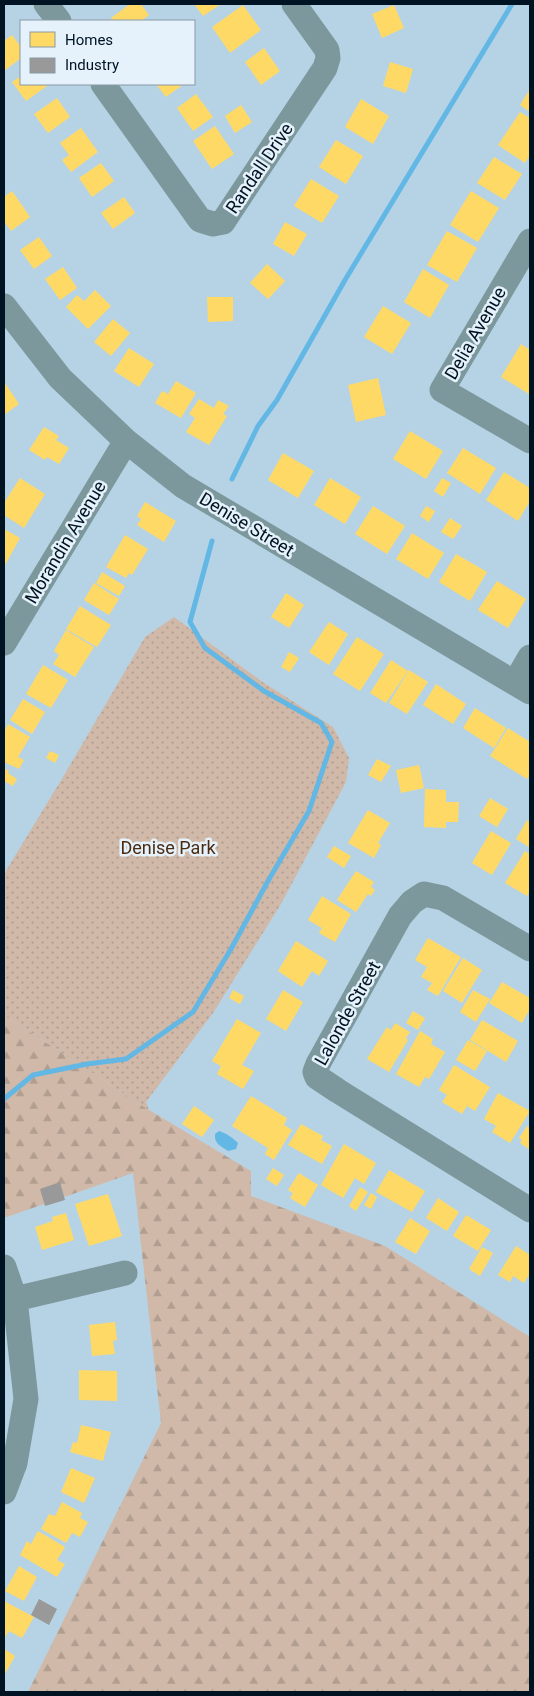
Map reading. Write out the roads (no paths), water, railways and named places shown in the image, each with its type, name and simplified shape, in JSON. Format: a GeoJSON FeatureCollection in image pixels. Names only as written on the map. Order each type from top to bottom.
{"type":"FeatureCollection","features":[{"type":"Feature","properties":{"kind":"street"},"geometry":{"type":"LineString","coordinates":[[46,4],[58,20]]}},
{"type":"Feature","properties":{"kind":"street","name":"Randall Drive"},"geometry":{"type":"LineString","coordinates":[[104,85],[200,220],[213,224],[222,222],[325,68],[328,58],[327,50],[294,4]]}},
{"type":"Feature","properties":{"kind":"street","name":"Delia Avenue"},"geometry":{"type":"LineString","coordinates":[[530,241],[442,390],[530,441]]}},
{"type":"Feature","properties":{"kind":"street","name":"Denise Street"},"geometry":{"type":"LineString","coordinates":[[4,306],[60,378],[126,441],[182,486],[522,687]]}},
{"type":"Feature","properties":{"kind":"street","name":"Morandin Avenue"},"geometry":{"type":"LineString","coordinates":[[4,643],[126,441]]}},
{"type":"Feature","properties":{"kind":"street"},"geometry":{"type":"LineString","coordinates":[[522,687],[530,658]]}},
{"type":"Feature","properties":{"kind":"street","name":"Lalonde Street"},"geometry":{"type":"LineString","coordinates":[[530,949],[443,898],[424,894],[412,902],[400,916],[315,1072],[317,1076],[338,1091],[530,1210]]}},
{"type":"Feature","properties":{"kind":"street"},"geometry":{"type":"LineString","coordinates":[[4,1267],[15,1299],[26,1399],[4,1492]]}},
{"type":"Feature","properties":{"kind":"street"},"geometry":{"type":"LineString","coordinates":[[15,1299],[125,1273]]}},
{"type":"Feature","properties":{"kind":"water"},"geometry":{"type":"Polygon","coordinates":[[[219,1131],[238,1143],[236,1149],[228,1151],[218,1144],[215,1134],[219,1131]]]}},
{"type":"Feature","properties":{"kind":"waterway"},"geometry":{"type":"LineString","coordinates":[[232,479],[258,426],[277,400],[345,280],[512,4]]}},
{"type":"Feature","properties":{"kind":"waterway"},"geometry":{"type":"LineString","coordinates":[[4,1099],[33,1075],[87,1064],[126,1059],[193,1012],[309,811],[332,742],[321,723],[264,691],[205,648],[190,622],[212,541]]}},
{"type":"Feature","properties":{"kind":"park label","name":"Denise Park"},"geometry":{"type":"Point","coordinates":[168,847]}}]}
